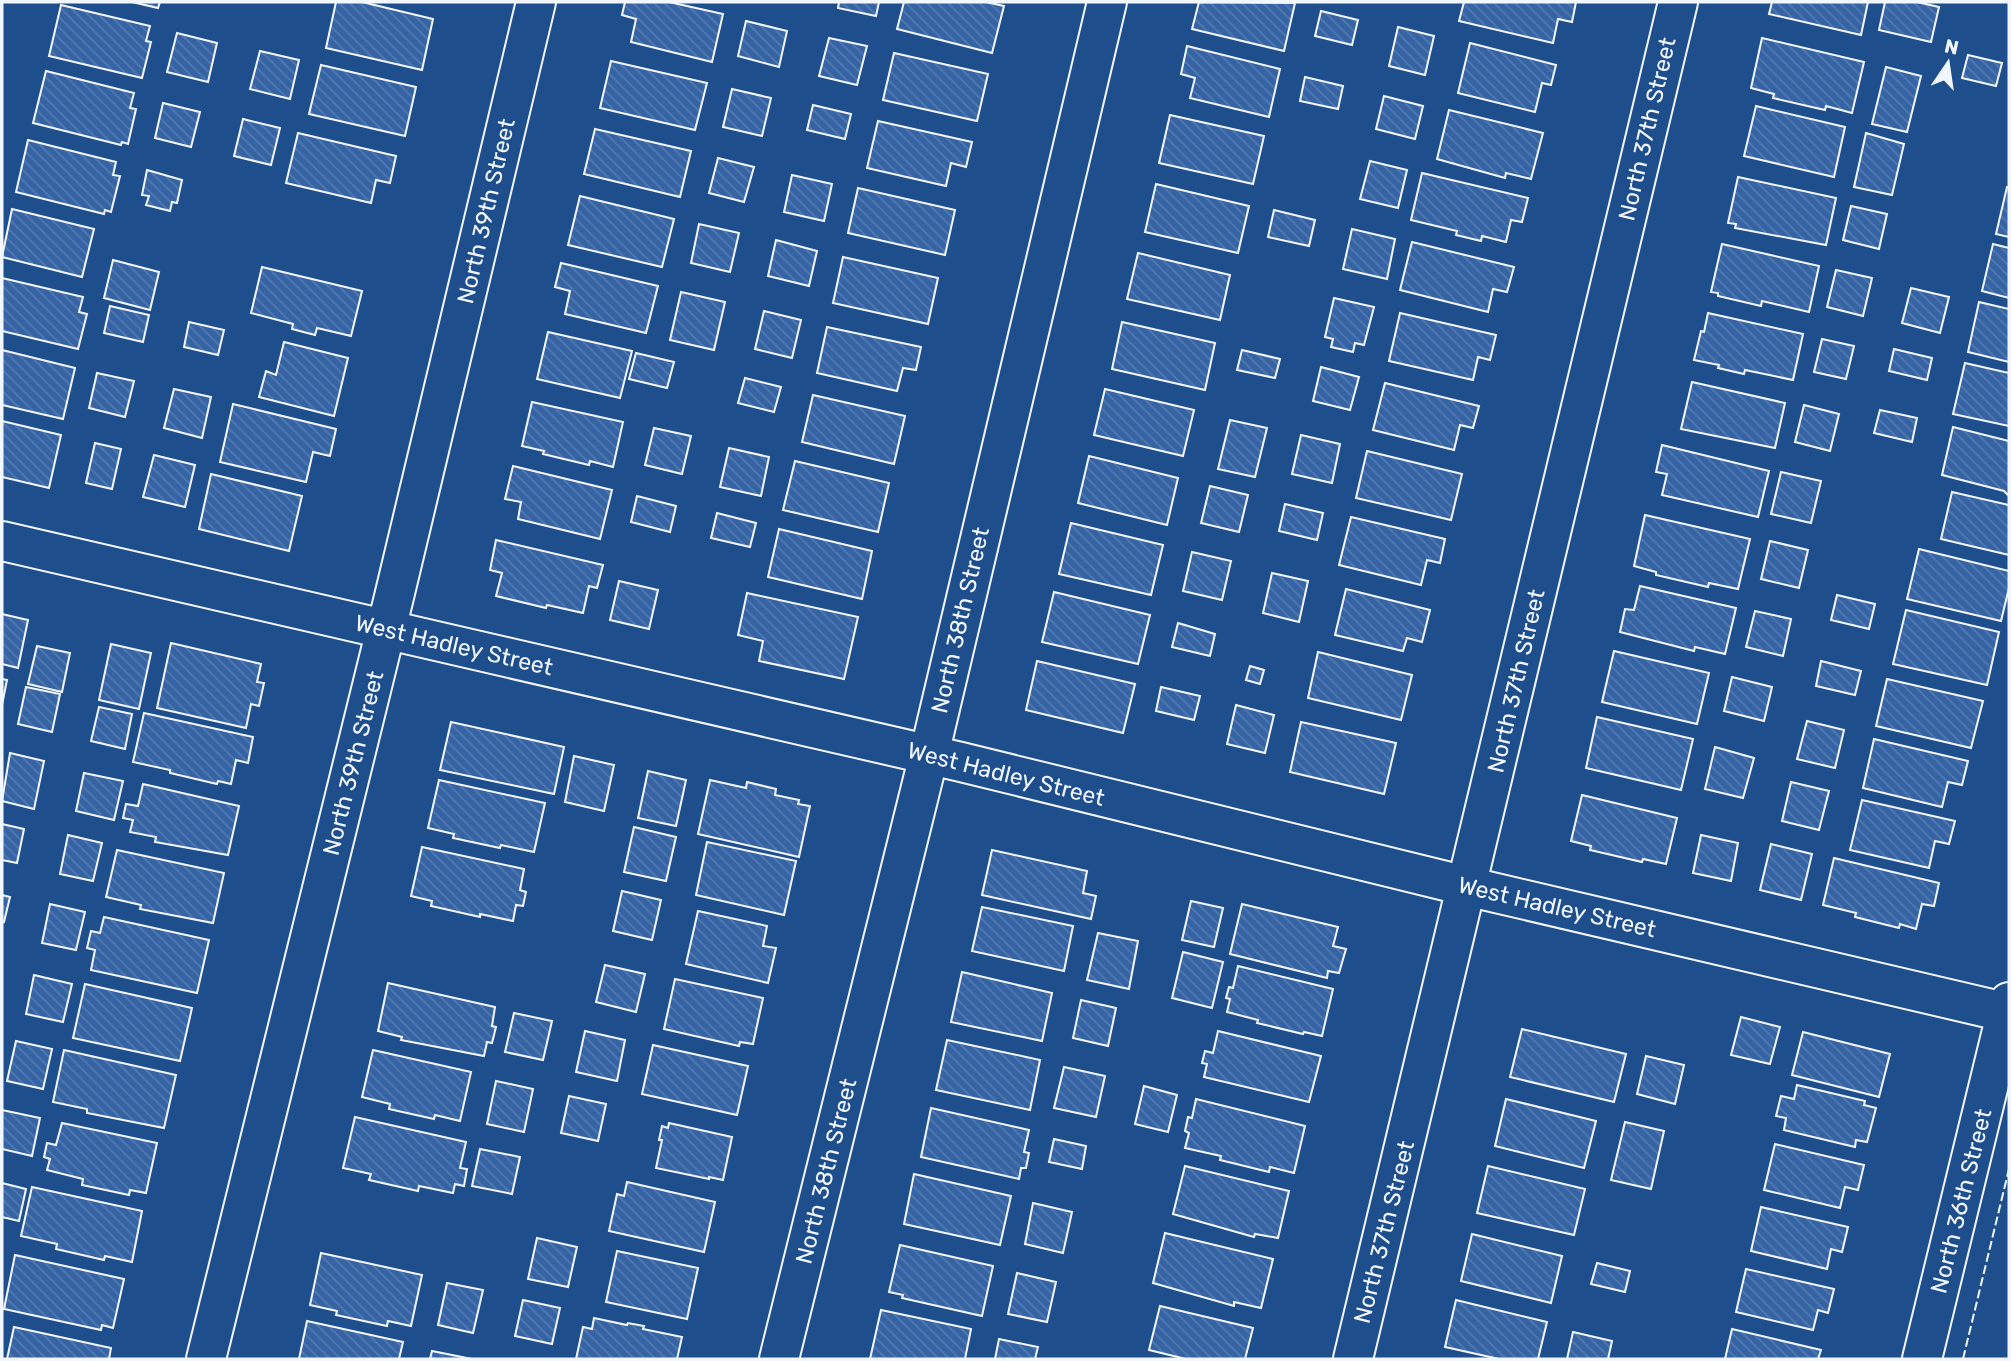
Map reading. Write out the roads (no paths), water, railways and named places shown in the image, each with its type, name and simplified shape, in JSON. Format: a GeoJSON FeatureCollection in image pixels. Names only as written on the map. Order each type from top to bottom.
{"type":"FeatureCollection","features":[{"type":"Feature","properties":{"kind":"street","name":"North 39th Street"},"geometry":{"type":"LineString","coordinates":[[206,1359],[386,629],[536,2]]}},
{"type":"Feature","properties":{"kind":"street","name":"North 38th Street"},"geometry":{"type":"LineString","coordinates":[[779,1359],[929,754],[1107,2]]}},
{"type":"Feature","properties":{"kind":"street","name":"North 37th Street"},"geometry":{"type":"LineString","coordinates":[[1353,1359],[1678,2]]}},
{"type":"Feature","properties":{"kind":"street","name":"West Hadley Street"},"geometry":{"type":"LineString","coordinates":[[2,541],[929,754],[1466,887],[2008,1009]]}},
{"type":"Feature","properties":{"kind":"street","name":"North 36th Street"},"geometry":{"type":"LineString","coordinates":[[1922,1359],[2008,1009]]}}]}
